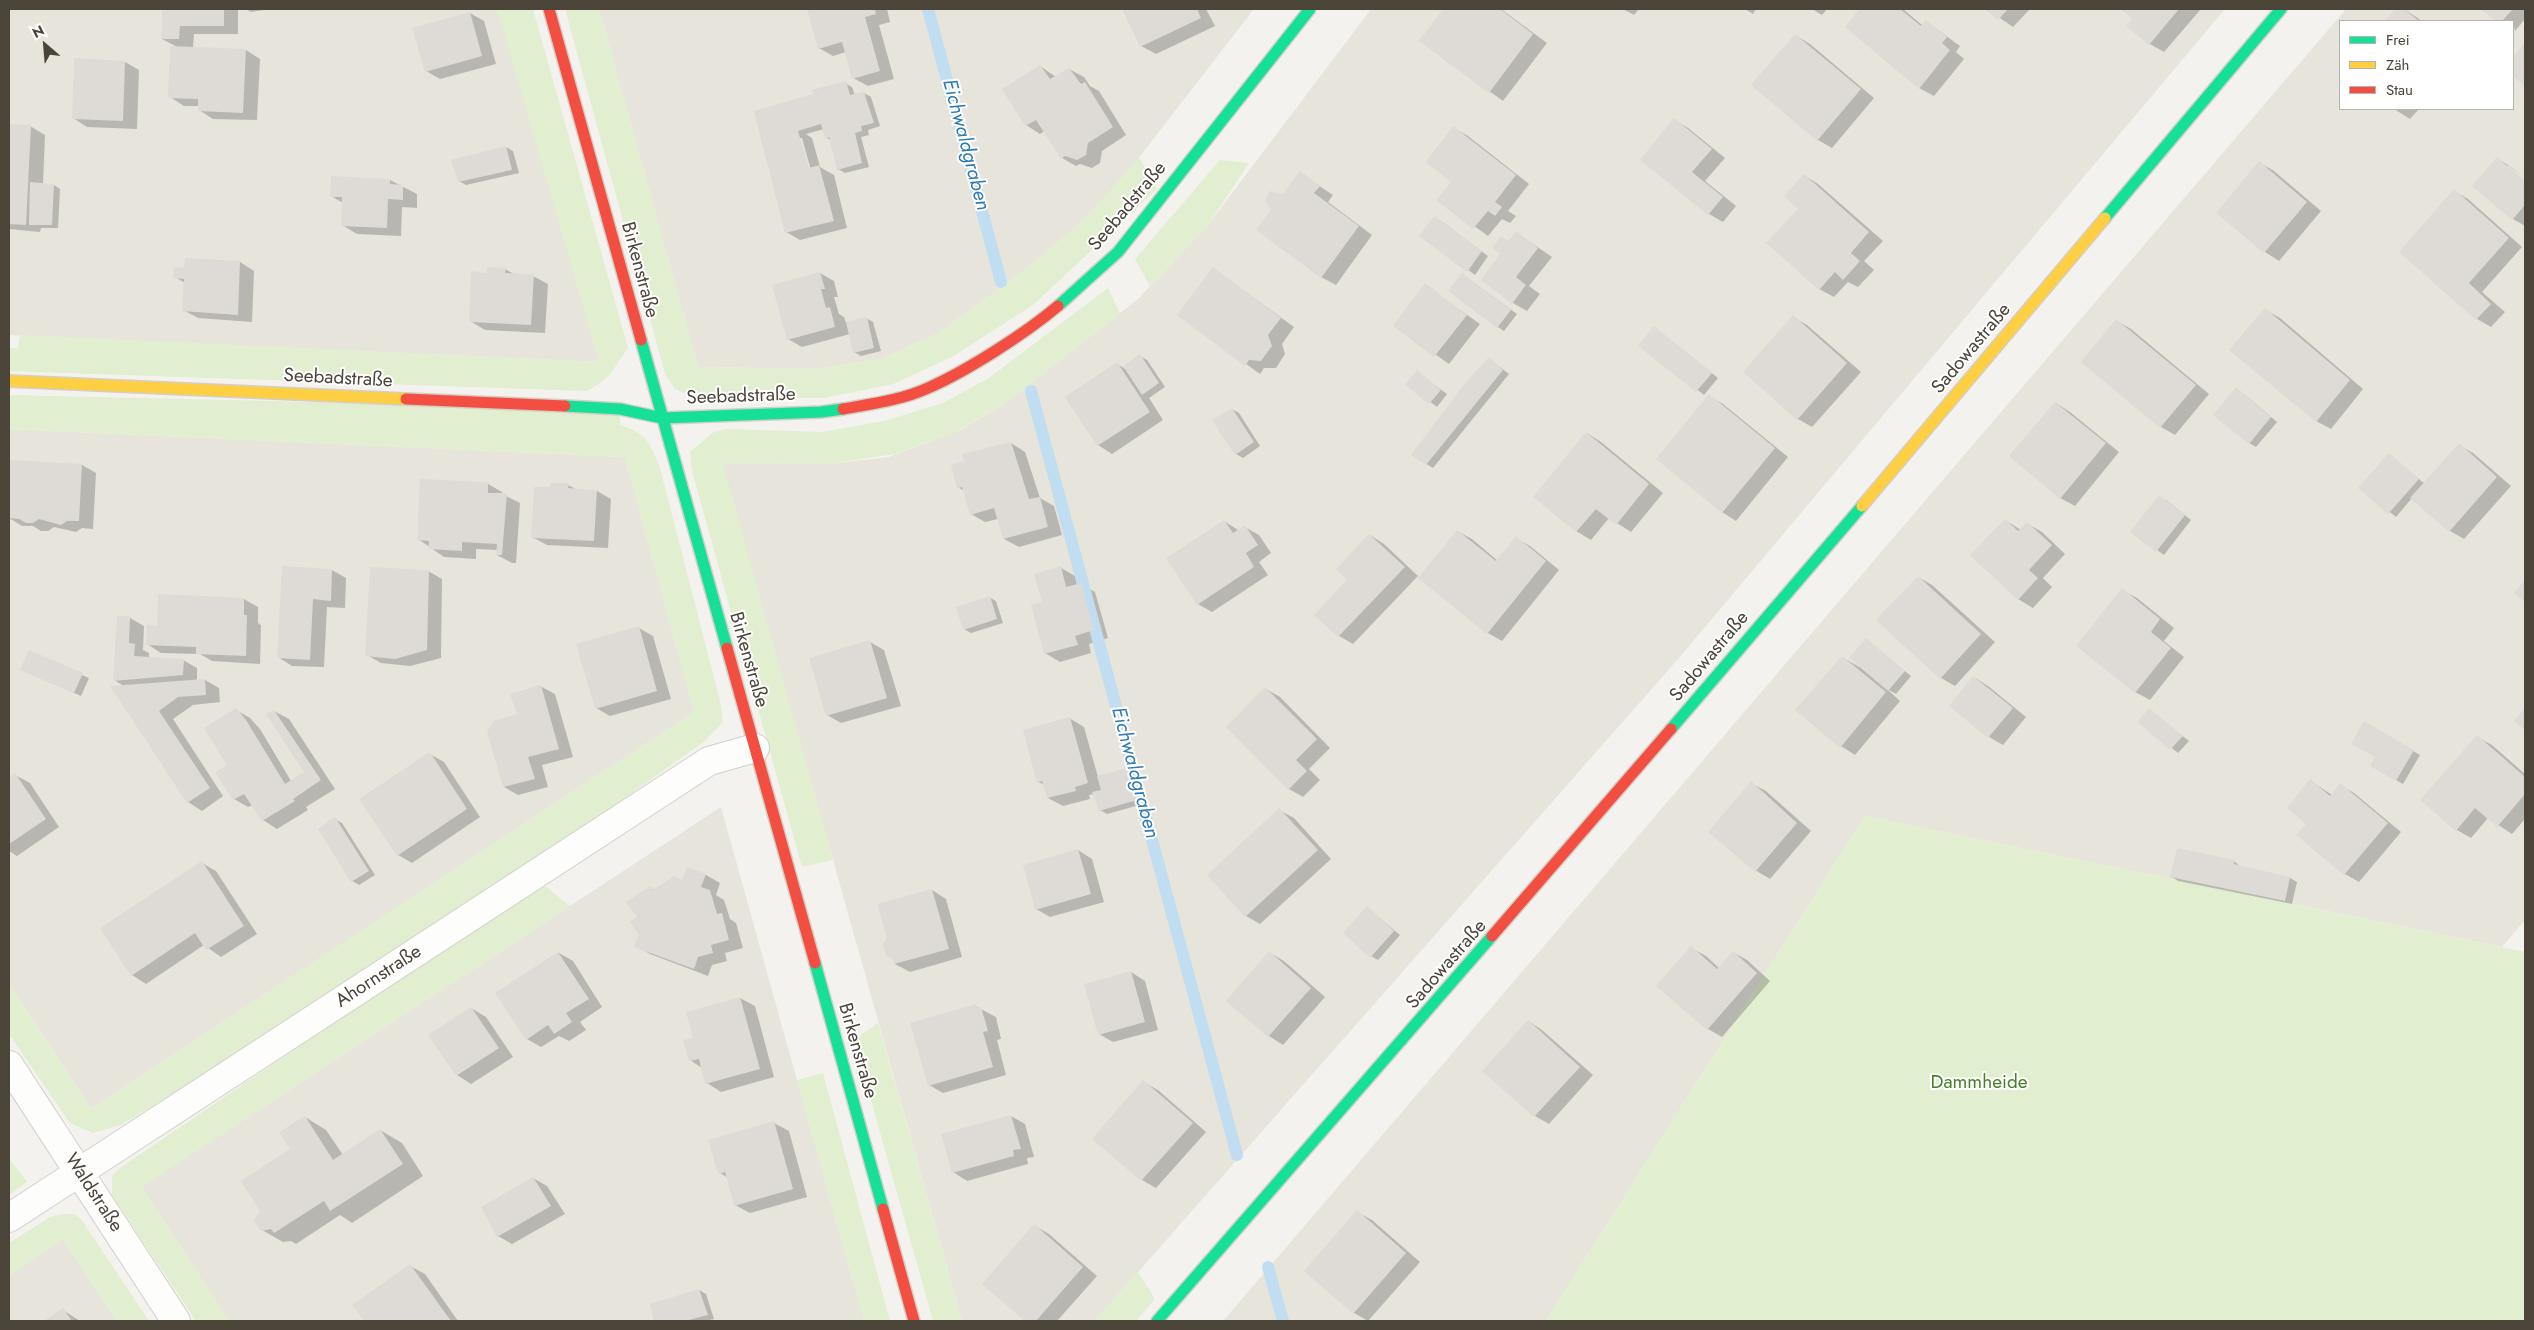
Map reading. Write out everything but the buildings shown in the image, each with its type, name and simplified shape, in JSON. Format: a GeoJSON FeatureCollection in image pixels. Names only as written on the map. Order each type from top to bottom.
{"type":"FeatureCollection","features":[{"type":"Feature","properties":{"kind":"street","name":"Birkenstraße"},"geometry":{"type":"LineString","coordinates":[[549,9],[914,1321]]}},
{"type":"Feature","properties":{"kind":"street","name":"Seebadstraße"},"geometry":{"type":"LineString","coordinates":[[9,381],[620,409],[662,418],[821,412],[879,403],[928,388],[989,354],[1056,308],[1118,252],[1310,9]]}},
{"type":"Feature","properties":{"kind":"street","name":"Sadowastraße"},"geometry":{"type":"LineString","coordinates":[[1157,1321],[1514,914],[2281,9]]}},
{"type":"Feature","properties":{"kind":"street","name":"Ahornstraße"},"geometry":{"type":"LineString","coordinates":[[9,1218],[708,761],[755,748]]}},
{"type":"Feature","properties":{"kind":"street","name":"Waldstraße"},"geometry":{"type":"LineString","coordinates":[[9,1065],[176,1321]]}},
{"type":"Feature","properties":{"kind":"shaded area"},"geometry":{"type":"Polygon","coordinates":[[[9,9],[501,9],[599,362],[9,335],[9,9]]]}},
{"type":"Feature","properties":{"kind":"shaded area"},"geometry":{"type":"Polygon","coordinates":[[[599,9],[1254,9],[1124,177],[1078,226],[1019,274],[939,333],[881,359],[817,369],[698,367],[599,9]]]}},
{"type":"Feature","properties":{"kind":"shaded area"},"geometry":{"type":"Polygon","coordinates":[[[1371,9],[2225,9],[1679,658],[1095,1321],[962,1321],[722,463],[828,464],[889,457],[960,430],[1004,404],[1138,299],[1208,225],[1371,9]]]}},
{"type":"Feature","properties":{"kind":"shaded area"},"geometry":{"type":"Polygon","coordinates":[[[2346,9],[2525,9],[2525,920],[2502,947],[1865,816],[1546,1321],[1223,1321],[2346,9]]]}},
{"type":"Feature","properties":{"kind":"shaded area"},"geometry":{"type":"Polygon","coordinates":[[[9,429],[625,457],[694,712],[91,1109],[9,983],[9,429]]]}},
{"type":"Feature","properties":{"kind":"shaded area"},"geometry":{"type":"Polygon","coordinates":[[[721,807],[864,1321],[229,1321],[141,1187],[721,807]]]}},
{"type":"Feature","properties":{"kind":"shaded area"},"geometry":{"type":"Polygon","coordinates":[[[63,1239],[117,1321],[9,1321],[9,1275],[63,1239]]]}},
{"type":"Feature","properties":{"kind":"green space"},"geometry":{"type":"Polygon","coordinates":[[[497,9],[533,9],[628,348],[611,373],[602,381],[587,391],[9,371],[9,348],[18,348],[20,335],[599,362],[497,9]]]}},
{"type":"Feature","properties":{"kind":"green space"},"geometry":{"type":"Polygon","coordinates":[[[565,9],[599,9],[698,367],[817,369],[881,359],[939,333],[1019,274],[1078,226],[1139,158],[1157,189],[1033,305],[952,357],[893,384],[824,398],[696,398],[675,389],[665,374],[565,9]]]}},
{"type":"Feature","properties":{"kind":"green space"},"geometry":{"type":"Polygon","coordinates":[[[1220,160],[1249,163],[1208,225],[1150,286],[1135,259],[1220,160]]]}},
{"type":"Feature","properties":{"kind":"green space"},"geometry":{"type":"Polygon","coordinates":[[[1108,288],[1120,313],[1004,404],[955,432],[895,454],[828,464],[723,463],[833,860],[802,867],[692,471],[690,452],[712,433],[725,429],[822,432],[884,421],[943,403],[989,378],[1108,288]]]}},
{"type":"Feature","properties":{"kind":"green space"},"geometry":{"type":"Polygon","coordinates":[[[9,395],[620,409],[620,425],[636,432],[646,440],[660,468],[721,705],[723,722],[705,741],[421,942],[121,1125],[93,1133],[70,1123],[9,1034],[9,983],[91,1109],[694,712],[625,457],[9,429],[9,395]]]}},
{"type":"Feature","properties":{"kind":"green space","name":"Dammheide"},"geometry":{"type":"Polygon","coordinates":[[[1865,816],[2525,952],[2525,1321],[1546,1321],[1865,816]]]}},
{"type":"Feature","properties":{"kind":"green space"},"geometry":{"type":"Polygon","coordinates":[[[545,886],[570,906],[141,1187],[229,1321],[196,1321],[112,1195],[112,1176],[120,1168],[428,959],[545,886]]]}},
{"type":"Feature","properties":{"kind":"green space"},"geometry":{"type":"Polygon","coordinates":[[[878,1023],[962,1321],[933,1321],[854,1040],[878,1023]]]}},
{"type":"Feature","properties":{"kind":"green space"},"geometry":{"type":"Polygon","coordinates":[[[823,1073],[890,1321],[864,1321],[797,1080],[823,1073]]]}},
{"type":"Feature","properties":{"kind":"green space"},"geometry":{"type":"Polygon","coordinates":[[[9,1160],[27,1182],[9,1195],[9,1160]]]}},
{"type":"Feature","properties":{"kind":"green space"},"geometry":{"type":"Polygon","coordinates":[[[74,1214],[81,1219],[149,1321],[117,1321],[63,1239],[9,1275],[9,1243],[50,1217],[74,1214]]]}},
{"type":"Feature","properties":{"kind":"green space"},"geometry":{"type":"Polygon","coordinates":[[[1138,1272],[1155,1299],[1136,1321],[1095,1321],[1138,1272]]]}},
{"type":"Feature","properties":{"kind":"waterway","name":"Eichwaldgraben"},"geometry":{"type":"LineString","coordinates":[[928,9],[1001,282]]}},
{"type":"Feature","properties":{"kind":"waterway","name":"Eichwaldgraben"},"geometry":{"type":"LineString","coordinates":[[1031,391],[1237,1155]]}},
{"type":"Feature","properties":{"kind":"waterway","name":"Eichwaldgraben"},"geometry":{"type":"LineString","coordinates":[[1268,1267],[1283,1321]]}},
{"type":"Feature","properties":{"kind":"traffic: fast"},"geometry":{"type":"LineString","coordinates":[[1058,306],[1118,252],[1310,9]]}},
{"type":"Feature","properties":{"kind":"traffic: fast"},"geometry":{"type":"LineString","coordinates":[[2105,218],[2281,9]]}},
{"type":"Feature","properties":{"kind":"traffic: fast"},"geometry":{"type":"LineString","coordinates":[[641,340],[727,648]]}},
{"type":"Feature","properties":{"kind":"traffic: fast"},"geometry":{"type":"LineString","coordinates":[[565,406],[620,409],[662,418],[821,412],[843,409]]}},
{"type":"Feature","properties":{"kind":"traffic: fast"},"geometry":{"type":"LineString","coordinates":[[1671,729],[1862,506]]}},
{"type":"Feature","properties":{"kind":"traffic: fast"},"geometry":{"type":"LineString","coordinates":[[1157,1321],[1492,936]]}},
{"type":"Feature","properties":{"kind":"traffic: fast"},"geometry":{"type":"LineString","coordinates":[[815,963],[883,1209]]}},
{"type":"Feature","properties":{"kind":"traffic: slow"},"geometry":{"type":"LineString","coordinates":[[1862,506],[2105,218]]}},
{"type":"Feature","properties":{"kind":"traffic: slow"},"geometry":{"type":"LineString","coordinates":[[9,381],[406,399]]}},
{"type":"Feature","properties":{"kind":"traffic: jam"},"geometry":{"type":"LineString","coordinates":[[549,9],[641,340]]}},
{"type":"Feature","properties":{"kind":"traffic: jam"},"geometry":{"type":"LineString","coordinates":[[843,409],[908,396],[943,381],[996,351],[1058,306]]}},
{"type":"Feature","properties":{"kind":"traffic: jam"},"geometry":{"type":"LineString","coordinates":[[406,399],[565,406]]}},
{"type":"Feature","properties":{"kind":"traffic: jam"},"geometry":{"type":"LineString","coordinates":[[727,648],[815,963]]}},
{"type":"Feature","properties":{"kind":"traffic: jam"},"geometry":{"type":"LineString","coordinates":[[1492,936],[1671,729]]}},
{"type":"Feature","properties":{"kind":"traffic: jam"},"geometry":{"type":"LineString","coordinates":[[883,1209],[914,1321]]}}]}
